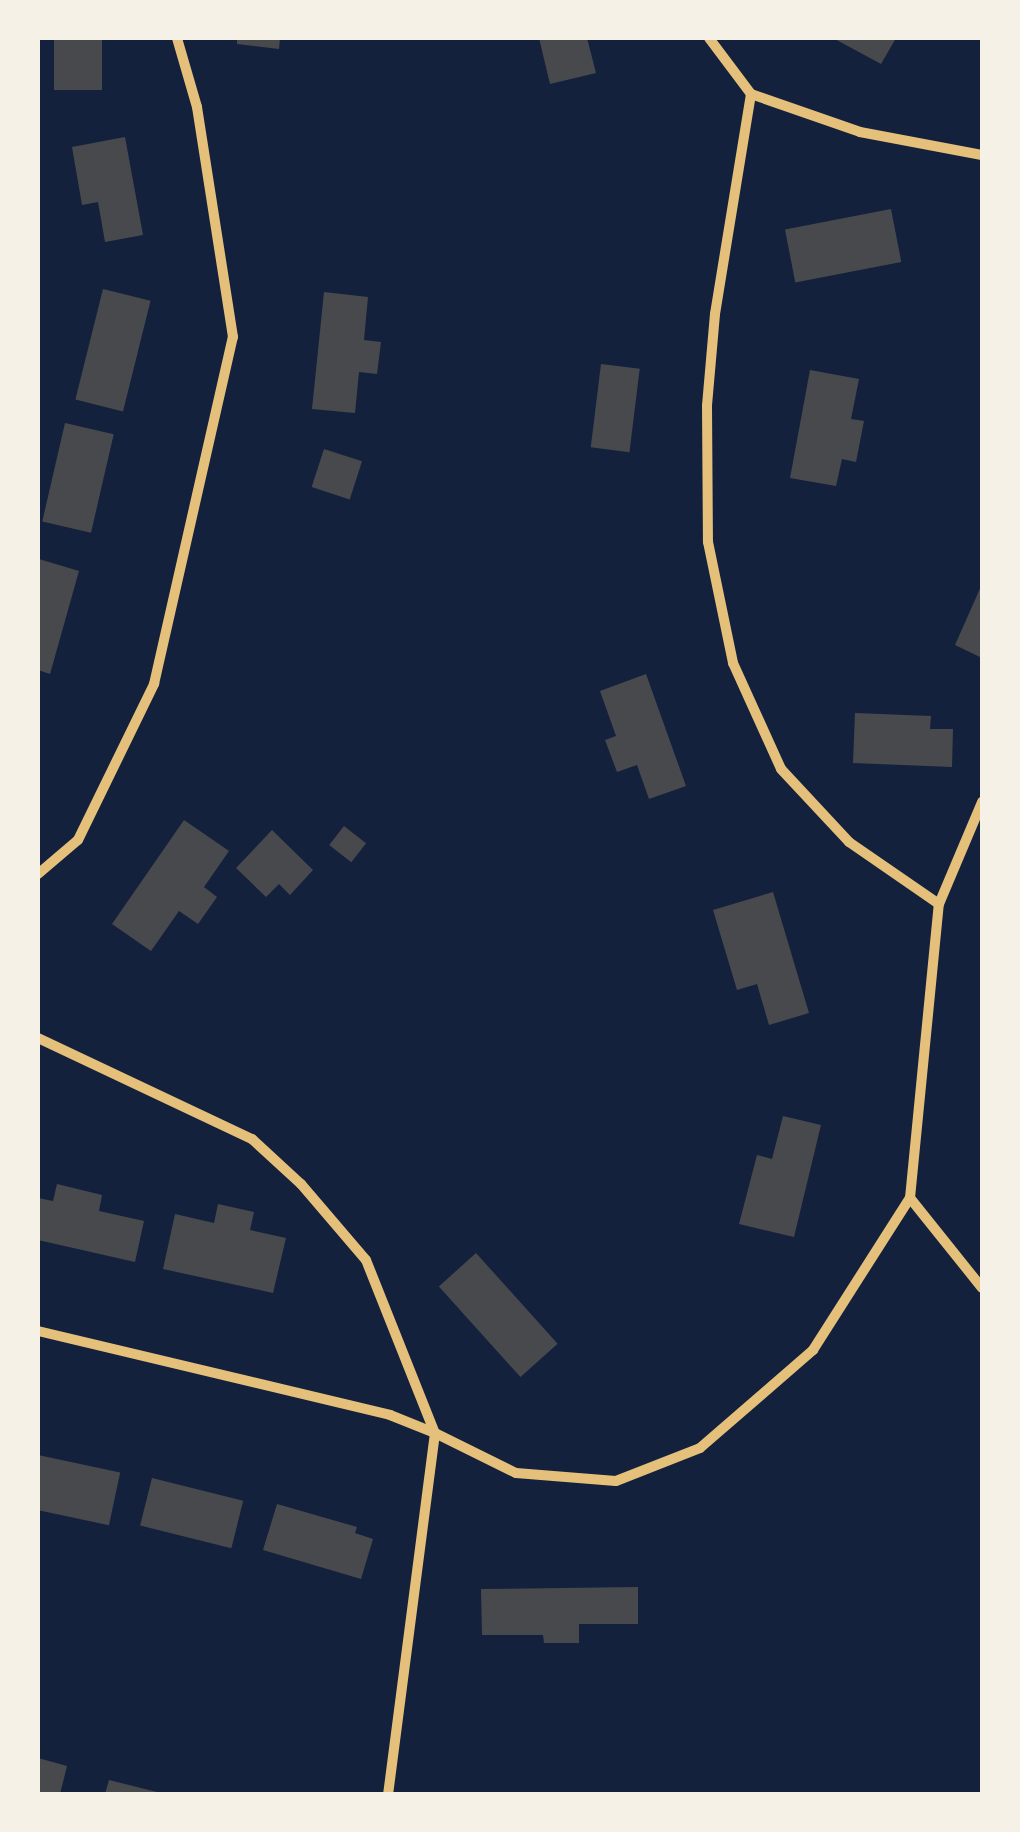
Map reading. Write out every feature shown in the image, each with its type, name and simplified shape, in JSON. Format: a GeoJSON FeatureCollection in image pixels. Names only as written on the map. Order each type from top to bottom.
{"type":"FeatureCollection","features":[{"type":"Feature","properties":{"kind":"street"},"geometry":{"type":"LineString","coordinates":[[38,874],[78,840],[154,684],[233,337],[198,107],[176,38]]}},
{"type":"Feature","properties":{"kind":"street"},"geometry":{"type":"LineString","coordinates":[[708,38],[751,94],[860,132],[982,156]]}},
{"type":"Feature","properties":{"kind":"street"},"geometry":{"type":"LineString","coordinates":[[751,94],[715,314],[707,406],[708,542],[733,663],[782,769],[849,842],[939,904]]}},
{"type":"Feature","properties":{"kind":"street"},"geometry":{"type":"LineString","coordinates":[[38,1331],[390,1415],[516,1473],[616,1481],[700,1448],[813,1350],[910,1198],[939,904],[982,802]]}},
{"type":"Feature","properties":{"kind":"street"},"geometry":{"type":"LineString","coordinates":[[38,1038],[252,1140],[301,1184],[366,1260],[435,1433],[388,1794]]}},
{"type":"Feature","properties":{"kind":"street"},"geometry":{"type":"LineString","coordinates":[[910,1198],[982,1288]]}},
{"type":"Feature","properties":{"kind":"building"},"geometry":{"type":"Polygon","coordinates":[[[54,38],[102,38],[102,90],[54,90],[54,38]]]}},
{"type":"Feature","properties":{"kind":"building"},"geometry":{"type":"Polygon","coordinates":[[[237,38],[280,38],[279,49],[237,44],[237,38]]]}},
{"type":"Feature","properties":{"kind":"building"},"geometry":{"type":"Polygon","coordinates":[[[539,38],[587,38],[596,73],[550,84],[539,38]]]}},
{"type":"Feature","properties":{"kind":"building"},"geometry":{"type":"Polygon","coordinates":[[[833,38],[896,38],[881,64],[833,38]]]}},
{"type":"Feature","properties":{"kind":"building"},"geometry":{"type":"Polygon","coordinates":[[[125,137],[143,235],[105,242],[98,202],[82,205],[72,147],[125,137]]]}},
{"type":"Feature","properties":{"kind":"building"},"geometry":{"type":"Polygon","coordinates":[[[891,209],[901,262],[795,283],[785,230],[891,209]]]}},
{"type":"Feature","properties":{"kind":"building"},"geometry":{"type":"Polygon","coordinates":[[[103,289],[151,301],[123,411],[75,400],[103,289]]]}},
{"type":"Feature","properties":{"kind":"building"},"geometry":{"type":"Polygon","coordinates":[[[324,292],[368,297],[364,340],[381,342],[377,374],[359,372],[355,413],[312,409],[324,292]]]}},
{"type":"Feature","properties":{"kind":"building"},"geometry":{"type":"Polygon","coordinates":[[[601,364],[640,369],[629,452],[591,447],[601,364]]]}},
{"type":"Feature","properties":{"kind":"building"},"geometry":{"type":"Polygon","coordinates":[[[810,370],[859,379],[851,419],[864,421],[856,462],[842,459],[836,486],[790,478],[810,370]]]}},
{"type":"Feature","properties":{"kind":"building"},"geometry":{"type":"Polygon","coordinates":[[[65,423],[114,434],[91,533],[42,521],[65,423]]]}},
{"type":"Feature","properties":{"kind":"building"},"geometry":{"type":"Polygon","coordinates":[[[324,449],[362,461],[350,499],[312,487],[324,449]]]}},
{"type":"Feature","properties":{"kind":"building"},"geometry":{"type":"Polygon","coordinates":[[[39,559],[79,571],[50,674],[38,670],[39,559]]]}},
{"type":"Feature","properties":{"kind":"building"},"geometry":{"type":"Polygon","coordinates":[[[982,584],[982,658],[955,645],[982,584]]]}},
{"type":"Feature","properties":{"kind":"building"},"geometry":{"type":"Polygon","coordinates":[[[646,674],[686,786],[649,799],[637,765],[617,772],[605,740],[616,736],[600,691],[646,674]]]}},
{"type":"Feature","properties":{"kind":"building"},"geometry":{"type":"Polygon","coordinates":[[[855,713],[931,716],[930,729],[953,729],[952,767],[853,763],[855,713]]]}},
{"type":"Feature","properties":{"kind":"building"},"geometry":{"type":"Polygon","coordinates":[[[184,820],[229,851],[204,887],[217,897],[198,924],[179,911],[151,951],[112,924],[184,820]]]}},
{"type":"Feature","properties":{"kind":"building"},"geometry":{"type":"Polygon","coordinates":[[[344,826],[366,843],[351,862],[329,845],[344,826]]]}},
{"type":"Feature","properties":{"kind":"building"},"geometry":{"type":"Polygon","coordinates":[[[272,830],[313,870],[290,895],[279,884],[266,897],[236,868],[272,830]]]}},
{"type":"Feature","properties":{"kind":"building"},"geometry":{"type":"Polygon","coordinates":[[[773,892],[809,1013],[769,1025],[757,984],[737,990],[713,910],[773,892]]]}},
{"type":"Feature","properties":{"kind":"building"},"geometry":{"type":"Polygon","coordinates":[[[783,1116],[821,1125],[794,1237],[739,1224],[757,1155],[772,1159],[783,1116]]]}},
{"type":"Feature","properties":{"kind":"building"},"geometry":{"type":"Polygon","coordinates":[[[57,1184],[102,1195],[99,1211],[144,1221],[135,1262],[38,1240],[38,1198],[53,1201],[57,1184]]]}},
{"type":"Feature","properties":{"kind":"building"},"geometry":{"type":"Polygon","coordinates":[[[218,1204],[254,1212],[250,1230],[286,1238],[273,1293],[163,1269],[175,1214],[214,1223],[218,1204]]]}},
{"type":"Feature","properties":{"kind":"building"},"geometry":{"type":"Polygon","coordinates":[[[476,1253],[558,1344],[520,1377],[439,1286],[476,1253]]]}},
{"type":"Feature","properties":{"kind":"building"},"geometry":{"type":"Polygon","coordinates":[[[38,1455],[120,1472],[109,1525],[38,1510],[38,1455]]]}},
{"type":"Feature","properties":{"kind":"building"},"geometry":{"type":"Polygon","coordinates":[[[152,1478],[243,1501],[231,1548],[140,1526],[152,1478]]]}},
{"type":"Feature","properties":{"kind":"building"},"geometry":{"type":"Polygon","coordinates":[[[277,1504],[357,1527],[355,1533],[373,1539],[361,1579],[263,1550],[277,1504]]]}},
{"type":"Feature","properties":{"kind":"building"},"geometry":{"type":"Polygon","coordinates":[[[638,1587],[638,1624],[579,1624],[579,1643],[544,1643],[543,1635],[482,1635],[481,1589],[638,1587]]]}},
{"type":"Feature","properties":{"kind":"building"},"geometry":{"type":"Polygon","coordinates":[[[38,1758],[67,1766],[60,1794],[38,1794],[38,1758]]]}},
{"type":"Feature","properties":{"kind":"building"},"geometry":{"type":"Polygon","coordinates":[[[109,1780],[161,1793],[161,1794],[105,1794],[109,1780]]]}}]}
